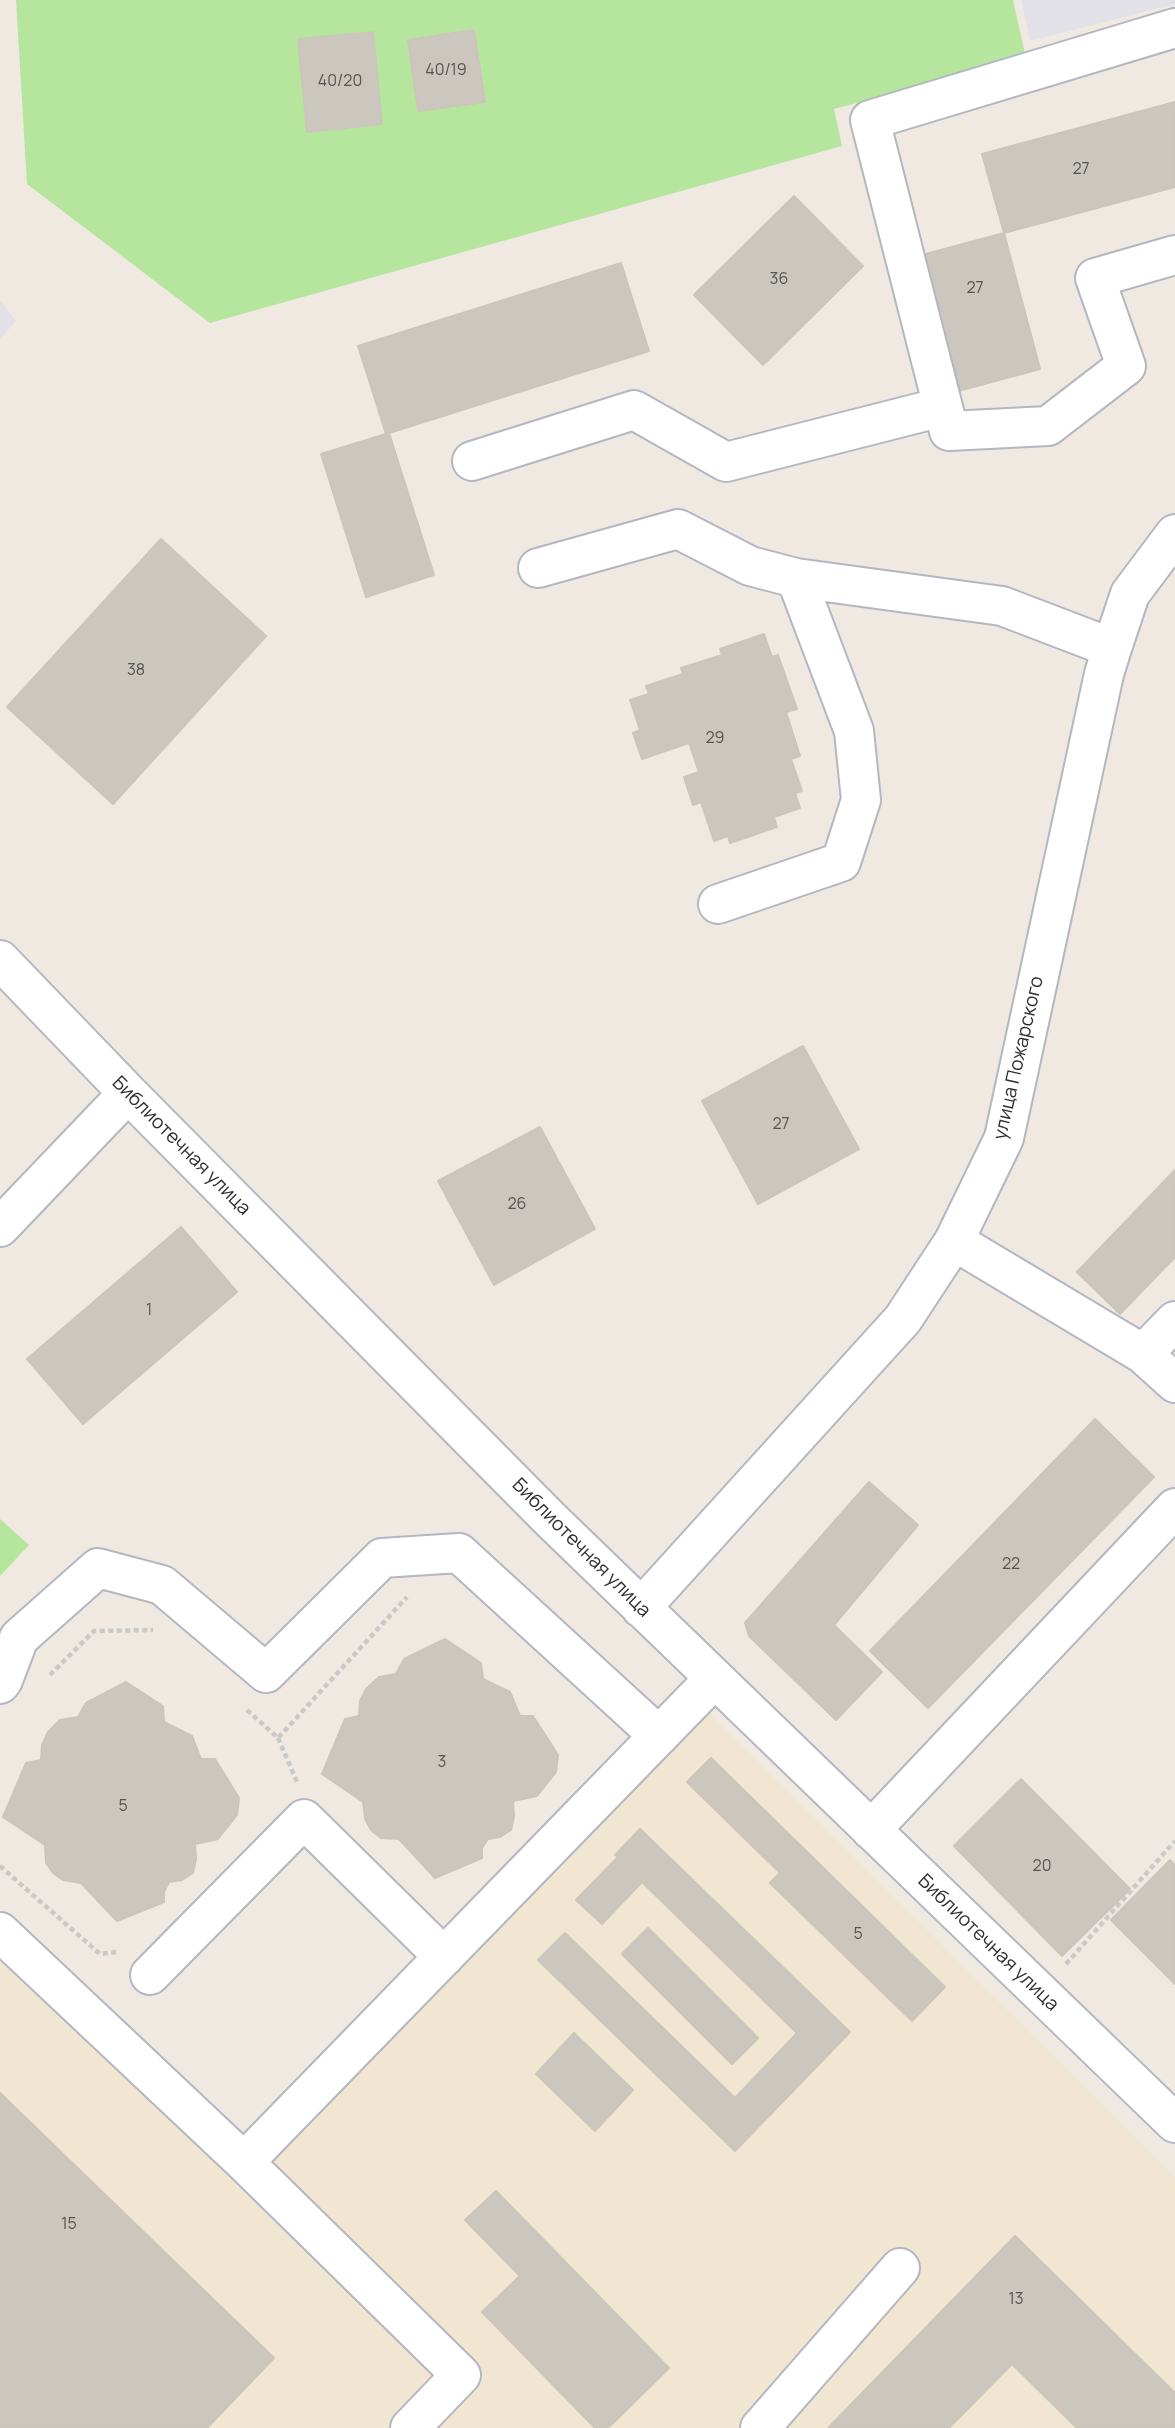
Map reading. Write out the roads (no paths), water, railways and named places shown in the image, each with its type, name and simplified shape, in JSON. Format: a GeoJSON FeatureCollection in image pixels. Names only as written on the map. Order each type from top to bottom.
{"type":"FeatureCollection","features":[{"type":"Feature","properties":{"kind":"street"},"geometry":{"type":"LineString","coordinates":[[1175,28],[870,120],[949,431],[1048,426],[1126,366],[1095,278],[1175,255]]}},
{"type":"Feature","properties":{"kind":"street"},"geometry":{"type":"LineString","coordinates":[[472,461],[634,410],[726,462],[942,407]]}},
{"type":"Feature","properties":{"kind":"street"},"geometry":{"type":"LineString","coordinates":[[538,568],[678,529],[750,566],[796,578],[1002,606],[1112,648]]}},
{"type":"Feature","properties":{"kind":"street","name":"улица Пожарского"},"geometry":{"type":"LineString","coordinates":[[641,1608],[903,1319],[954,1241],[1004,1138],[1101,687],[1112,648],[1130,594],[1175,534]]}},
{"type":"Feature","properties":{"kind":"street"},"geometry":{"type":"LineString","coordinates":[[718,904],[841,862],[861,800],[854,731],[796,578]]}},
{"type":"Feature","properties":{"kind":"street","name":"Библиотечная улица"},"geometry":{"type":"LineString","coordinates":[[0,960],[550,1519],[1175,2123]]}},
{"type":"Feature","properties":{"kind":"street"},"geometry":{"type":"LineString","coordinates":[[0,1227],[128,1093]]}},
{"type":"Feature","properties":{"kind":"street"},"geometry":{"type":"LineString","coordinates":[[954,1241],[1143,1354],[1175,1383]]}},
{"type":"Feature","properties":{"kind":"street"},"geometry":{"type":"LineString","coordinates":[[1143,1354],[1175,1321]]}},
{"type":"Feature","properties":{"kind":"street"},"geometry":{"type":"LineString","coordinates":[[871,1830],[1175,1507]]}},
{"type":"Feature","properties":{"kind":"street"},"geometry":{"type":"LineString","coordinates":[[0,1684],[19,1638],[98,1569],[162,1585],[266,1673],[382,1558],[459,1553],[659,1736]]}},
{"type":"Feature","properties":{"kind":"street"},"geometry":{"type":"LineString","coordinates":[[244,2162],[714,1679]]}},
{"type":"Feature","properties":{"kind":"street"},"geometry":{"type":"LineString","coordinates":[[150,1975],[304,1819],[443,1957]]}},
{"type":"Feature","properties":{"kind":"street"},"geometry":{"type":"LineString","coordinates":[[0,1932],[244,2162],[461,2375],[410,2428]]}},
{"type":"Feature","properties":{"kind":"street"},"geometry":{"type":"LineString","coordinates":[[760,2428],[900,2268]]}}]}
